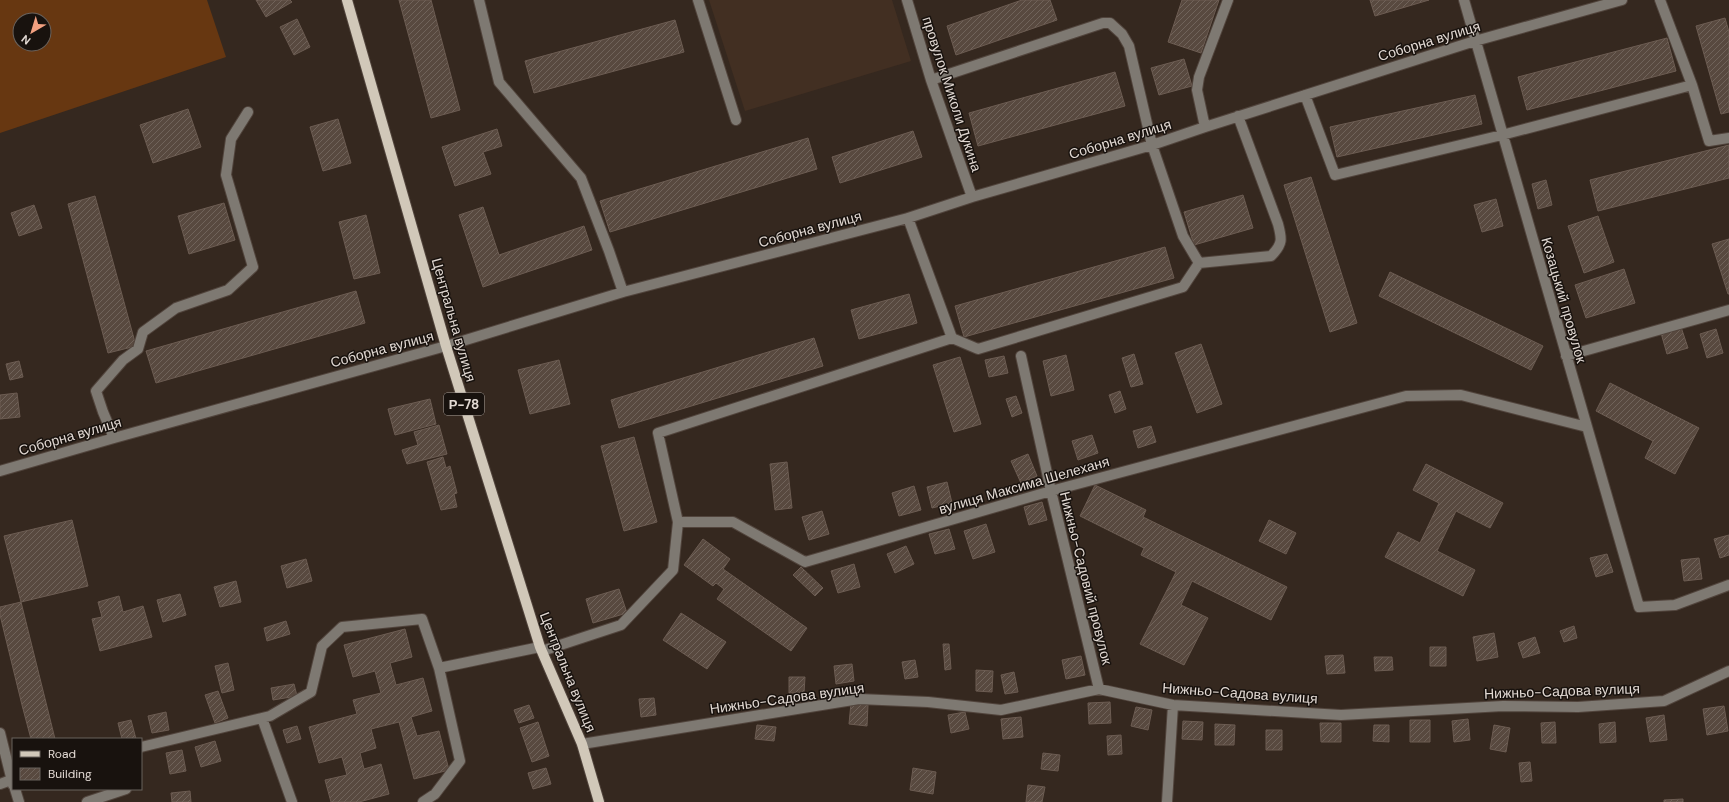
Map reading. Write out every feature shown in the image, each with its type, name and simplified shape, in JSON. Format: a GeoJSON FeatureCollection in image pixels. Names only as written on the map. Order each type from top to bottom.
{"type":"FeatureCollection","features":[{"type":"Feature","properties":{"kind":"main road","name":"Центральна вулиця"},"geometry":{"type":"LineString","coordinates":[[348,0],[446,346],[541,649],[582,744],[599,802]]}},
{"type":"Feature","properties":{"kind":"street"},"geometry":{"type":"LineString","coordinates":[[479,0],[499,82],[581,178],[609,250],[623,292]]}},
{"type":"Feature","properties":{"kind":"street"},"geometry":{"type":"LineString","coordinates":[[698,0],[736,120]]}},
{"type":"Feature","properties":{"kind":"street","name":"провулок Миколи Дукина"},"geometry":{"type":"LineString","coordinates":[[908,0],[931,80],[972,197]]}},
{"type":"Feature","properties":{"kind":"street"},"geometry":{"type":"LineString","coordinates":[[1205,127],[1197,90],[1199,77],[1228,0]]}},
{"type":"Feature","properties":{"kind":"street","name":"Козацький провулок"},"geometry":{"type":"LineString","coordinates":[[1464,0],[1639,607],[1675,604],[1729,585]]}},
{"type":"Feature","properties":{"kind":"street","name":"Соборна вулиця"},"geometry":{"type":"LineString","coordinates":[[0,471],[446,346],[623,292],[908,218],[972,197],[1152,145],[1238,116],[1475,41],[1622,0]]}},
{"type":"Feature","properties":{"kind":"street"},"geometry":{"type":"LineString","coordinates":[[1660,0],[1692,85],[1709,141],[1729,138]]}},
{"type":"Feature","properties":{"kind":"street"},"geometry":{"type":"LineString","coordinates":[[931,80],[1096,26],[1110,23],[1122,34],[1129,46],[1152,145],[1183,236],[1199,263]]}},
{"type":"Feature","properties":{"kind":"street"},"geometry":{"type":"LineString","coordinates":[[1305,95],[1335,176],[1502,135],[1692,85]]}},
{"type":"Feature","properties":{"kind":"street"},"geometry":{"type":"LineString","coordinates":[[114,438],[96,391],[123,360],[138,349],[143,332],[176,308],[228,290],[253,267],[226,175],[231,139],[248,112]]}},
{"type":"Feature","properties":{"kind":"street"},"geometry":{"type":"LineString","coordinates":[[1199,263],[1271,256],[1278,248],[1281,241],[1278,224],[1238,116]]}},
{"type":"Feature","properties":{"kind":"street"},"geometry":{"type":"LineString","coordinates":[[908,218],[952,338]]}},
{"type":"Feature","properties":{"kind":"street"},"geometry":{"type":"LineString","coordinates":[[439,668],[541,649],[621,625],[673,570],[678,522],[658,433],[952,338],[978,349],[1183,287],[1199,263]]}},
{"type":"Feature","properties":{"kind":"street"},"geometry":{"type":"LineString","coordinates":[[1566,356],[1729,310]]}},
{"type":"Feature","properties":{"kind":"street","name":"Нижньо-Садовий провулок"},"geometry":{"type":"LineString","coordinates":[[1021,356],[1051,491],[1099,689]]}},
{"type":"Feature","properties":{"kind":"street","name":"вулиця Максима Шелеханя"},"geometry":{"type":"LineString","coordinates":[[678,522],[733,522],[806,562],[1051,491],[1406,396],[1461,395],[1587,427]]}},
{"type":"Feature","properties":{"kind":"street"},"geometry":{"type":"LineString","coordinates":[[142,747],[270,716],[311,692],[322,646],[342,627],[422,619],[439,668],[460,761],[436,794],[423,802]]}},
{"type":"Feature","properties":{"kind":"street","name":"Нижньо-Садова вулиця"},"geometry":{"type":"LineString","coordinates":[[582,744],[859,699],[928,702],[1000,710],[1099,689],[1173,705],[1341,715],[1503,706],[1578,707],[1664,701],[1729,671]]}},
{"type":"Feature","properties":{"kind":"street"},"geometry":{"type":"LineString","coordinates":[[1167,802],[1173,705]]}},
{"type":"Feature","properties":{"kind":"street"},"geometry":{"type":"LineString","coordinates":[[262,718],[292,802]]}},
{"type":"Feature","properties":{"kind":"street"},"geometry":{"type":"LineString","coordinates":[[0,733],[12,781]]}},
{"type":"Feature","properties":{"kind":"street"},"geometry":{"type":"LineString","coordinates":[[0,784],[12,785]]}},
{"type":"Feature","properties":{"kind":"street"},"geometry":{"type":"LineString","coordinates":[[15,790],[19,802]]}},
{"type":"Feature","properties":{"kind":"street"},"geometry":{"type":"LineString","coordinates":[[87,802],[123,790]]}},
{"type":"Feature","properties":{"kind":"shaded area"},"geometry":{"type":"Polygon","coordinates":[[[0,0],[207,0],[226,57],[0,133],[0,0]]]}},
{"type":"Feature","properties":{"kind":"shaded area"},"geometry":{"type":"Polygon","coordinates":[[[709,0],[892,0],[911,61],[745,111],[709,0]]]}},
{"type":"Feature","properties":{"kind":"building"},"geometry":{"type":"Polygon","coordinates":[[[256,0],[290,0],[292,2],[266,17],[256,0]]]}},
{"type":"Feature","properties":{"kind":"building"},"geometry":{"type":"Polygon","coordinates":[[[399,0],[431,0],[460,110],[431,118],[399,0]]]}},
{"type":"Feature","properties":{"kind":"building"},"geometry":{"type":"Polygon","coordinates":[[[1022,0],[1050,0],[1057,20],[956,55],[947,26],[1022,0]]]}},
{"type":"Feature","properties":{"kind":"building"},"geometry":{"type":"Polygon","coordinates":[[[1182,0],[1219,0],[1201,53],[1168,42],[1182,0]]]}},
{"type":"Feature","properties":{"kind":"building"},"geometry":{"type":"Polygon","coordinates":[[[1370,0],[1429,0],[1375,16],[1370,0]]]}},
{"type":"Feature","properties":{"kind":"building"},"geometry":{"type":"Polygon","coordinates":[[[1725,18],[1729,32],[1729,112],[1721,114],[1696,26],[1725,18]]]}},
{"type":"Feature","properties":{"kind":"building"},"geometry":{"type":"Polygon","coordinates":[[[297,19],[310,47],[294,55],[280,27],[297,19]]]}},
{"type":"Feature","properties":{"kind":"building"},"geometry":{"type":"Polygon","coordinates":[[[675,20],[684,52],[534,93],[525,61],[675,20]]]}},
{"type":"Feature","properties":{"kind":"building"},"geometry":{"type":"Polygon","coordinates":[[[1667,38],[1676,71],[1527,110],[1518,77],[1667,38]]]}},
{"type":"Feature","properties":{"kind":"building"},"geometry":{"type":"Polygon","coordinates":[[[1184,59],[1192,86],[1159,95],[1151,68],[1184,59]]]}},
{"type":"Feature","properties":{"kind":"building"},"geometry":{"type":"Polygon","coordinates":[[[1115,72],[1125,106],[978,146],[969,113],[1115,72]]]}},
{"type":"Feature","properties":{"kind":"building"},"geometry":{"type":"Polygon","coordinates":[[[1475,95],[1482,124],[1337,157],[1330,127],[1475,95]]]}},
{"type":"Feature","properties":{"kind":"building"},"geometry":{"type":"Polygon","coordinates":[[[188,109],[201,147],[153,163],[140,125],[188,109]]]}},
{"type":"Feature","properties":{"kind":"building"},"geometry":{"type":"Polygon","coordinates":[[[338,119],[351,163],[323,171],[310,127],[338,119]]]}},
{"type":"Feature","properties":{"kind":"building"},"geometry":{"type":"Polygon","coordinates":[[[497,129],[502,146],[483,152],[491,174],[455,186],[442,147],[497,129]]]}},
{"type":"Feature","properties":{"kind":"building"},"geometry":{"type":"Polygon","coordinates":[[[913,131],[922,157],[840,183],[832,157],[913,131]]]}},
{"type":"Feature","properties":{"kind":"building"},"geometry":{"type":"Polygon","coordinates":[[[808,138],[817,169],[610,232],[600,201],[808,138]]]}},
{"type":"Feature","properties":{"kind":"building"},"geometry":{"type":"Polygon","coordinates":[[[1729,145],[1729,178],[1598,211],[1590,180],[1729,145]]]}},
{"type":"Feature","properties":{"kind":"building"},"geometry":{"type":"Polygon","coordinates":[[[1311,177],[1357,323],[1330,332],[1284,185],[1311,177]]]}},
{"type":"Feature","properties":{"kind":"building"},"geometry":{"type":"Polygon","coordinates":[[[1546,180],[1552,205],[1538,209],[1532,184],[1546,180]]]}},
{"type":"Feature","properties":{"kind":"building"},"geometry":{"type":"Polygon","coordinates":[[[1243,195],[1253,228],[1194,245],[1184,212],[1243,195]]]}},
{"type":"Feature","properties":{"kind":"building"},"geometry":{"type":"Polygon","coordinates":[[[95,196],[136,346],[108,353],[68,204],[95,196]]]}},
{"type":"Feature","properties":{"kind":"building"},"geometry":{"type":"Polygon","coordinates":[[[1496,199],[1503,226],[1482,232],[1474,205],[1496,199]]]}},
{"type":"Feature","properties":{"kind":"building"},"geometry":{"type":"Polygon","coordinates":[[[224,203],[235,240],[189,254],[178,216],[224,203]]]}},
{"type":"Feature","properties":{"kind":"building"},"geometry":{"type":"Polygon","coordinates":[[[34,205],[42,228],[19,236],[11,213],[34,205]]]}},
{"type":"Feature","properties":{"kind":"building"},"geometry":{"type":"Polygon","coordinates":[[[483,207],[499,255],[584,226],[592,250],[483,287],[459,215],[483,207]]]}},
{"type":"Feature","properties":{"kind":"building"},"geometry":{"type":"Polygon","coordinates":[[[366,215],[380,273],[354,279],[339,222],[366,215]]]}},
{"type":"Feature","properties":{"kind":"building"},"geometry":{"type":"Polygon","coordinates":[[[1598,216],[1614,262],[1584,273],[1568,226],[1598,216]]]}},
{"type":"Feature","properties":{"kind":"building"},"geometry":{"type":"Polygon","coordinates":[[[1729,239],[1729,294],[1728,294],[1712,244],[1729,239]]]}},
{"type":"Feature","properties":{"kind":"building"},"geometry":{"type":"Polygon","coordinates":[[[1165,247],[1174,278],[964,337],[955,306],[1165,247]]]}},
{"type":"Feature","properties":{"kind":"building"},"geometry":{"type":"Polygon","coordinates":[[[1624,269],[1635,303],[1586,318],[1575,285],[1624,269]]]}},
{"type":"Feature","properties":{"kind":"building"},"geometry":{"type":"Polygon","coordinates":[[[1390,272],[1543,346],[1531,370],[1379,296],[1390,272]]]}},
{"type":"Feature","properties":{"kind":"building"},"geometry":{"type":"Polygon","coordinates":[[[356,291],[365,323],[156,383],[146,351],[356,291]]]}},
{"type":"Feature","properties":{"kind":"building"},"geometry":{"type":"Polygon","coordinates":[[[909,294],[917,323],[859,339],[851,310],[909,294]]]}},
{"type":"Feature","properties":{"kind":"building"},"geometry":{"type":"Polygon","coordinates":[[[1681,327],[1688,348],[1667,354],[1661,333],[1681,327]]]}},
{"type":"Feature","properties":{"kind":"building"},"geometry":{"type":"Polygon","coordinates":[[[1716,329],[1723,353],[1707,358],[1700,334],[1716,329]]]}},
{"type":"Feature","properties":{"kind":"building"},"geometry":{"type":"Polygon","coordinates":[[[814,338],[823,366],[619,428],[611,400],[814,338]]]}},
{"type":"Feature","properties":{"kind":"building"},"geometry":{"type":"Polygon","coordinates":[[[1201,344],[1222,404],[1197,413],[1175,353],[1201,344]]]}},
{"type":"Feature","properties":{"kind":"building"},"geometry":{"type":"Polygon","coordinates":[[[1134,354],[1143,384],[1131,387],[1122,358],[1134,354]]]}},
{"type":"Feature","properties":{"kind":"building"},"geometry":{"type":"Polygon","coordinates":[[[1066,355],[1074,390],[1051,396],[1043,361],[1066,355]]]}},
{"type":"Feature","properties":{"kind":"building"},"geometry":{"type":"Polygon","coordinates":[[[1004,356],[1008,373],[989,377],[985,360],[1004,356]]]}},
{"type":"Feature","properties":{"kind":"building"},"geometry":{"type":"Polygon","coordinates":[[[960,357],[981,424],[954,432],[933,365],[960,357]]]}},
{"type":"Feature","properties":{"kind":"building"},"geometry":{"type":"Polygon","coordinates":[[[559,360],[570,404],[530,414],[518,370],[559,360]]]}},
{"type":"Feature","properties":{"kind":"building"},"geometry":{"type":"Polygon","coordinates":[[[19,361],[23,377],[10,380],[6,364],[19,361]]]}},
{"type":"Feature","properties":{"kind":"building"},"geometry":{"type":"Polygon","coordinates":[[[1610,383],[1699,428],[1675,474],[1645,458],[1653,441],[1596,411],[1610,383]]]}},
{"type":"Feature","properties":{"kind":"building"},"geometry":{"type":"Polygon","coordinates":[[[1120,391],[1126,409],[1115,413],[1109,395],[1120,391]]]}},
{"type":"Feature","properties":{"kind":"building"},"geometry":{"type":"Polygon","coordinates":[[[17,393],[20,417],[0,419],[0,395],[17,393]]]}},
{"type":"Feature","properties":{"kind":"building"},"geometry":{"type":"Polygon","coordinates":[[[1016,396],[1022,413],[1012,417],[1006,399],[1016,396]]]}},
{"type":"Feature","properties":{"kind":"building"},"geometry":{"type":"Polygon","coordinates":[[[430,399],[436,424],[395,435],[388,409],[430,399]]]}},
{"type":"Feature","properties":{"kind":"building"},"geometry":{"type":"Polygon","coordinates":[[[439,425],[447,454],[407,464],[402,450],[418,445],[414,432],[439,425]]]}},
{"type":"Feature","properties":{"kind":"building"},"geometry":{"type":"Polygon","coordinates":[[[1151,426],[1156,442],[1138,448],[1133,431],[1151,426]]]}},
{"type":"Feature","properties":{"kind":"building"},"geometry":{"type":"Polygon","coordinates":[[[1092,435],[1098,453],[1078,460],[1072,441],[1092,435]]]}},
{"type":"Feature","properties":{"kind":"building"},"geometry":{"type":"Polygon","coordinates":[[[634,437],[657,522],[624,531],[601,446],[634,437]]]}},
{"type":"Feature","properties":{"kind":"building"},"geometry":{"type":"Polygon","coordinates":[[[1028,454],[1037,476],[1021,483],[1011,461],[1028,454]]]}},
{"type":"Feature","properties":{"kind":"building"},"geometry":{"type":"Polygon","coordinates":[[[443,457],[446,468],[450,466],[457,493],[454,494],[457,507],[441,510],[427,462],[443,457]]]}},
{"type":"Feature","properties":{"kind":"building"},"geometry":{"type":"Polygon","coordinates":[[[787,462],[792,508],[775,510],[770,464],[787,462]]]}},
{"type":"Feature","properties":{"kind":"building"},"geometry":{"type":"Polygon","coordinates":[[[1426,464],[1503,503],[1490,528],[1456,511],[1437,551],[1475,570],[1463,596],[1385,557],[1398,532],[1420,543],[1439,503],[1413,490],[1426,464]]]}},
{"type":"Feature","properties":{"kind":"building"},"geometry":{"type":"Polygon","coordinates":[[[947,482],[952,503],[932,508],[927,487],[947,482]]]}},
{"type":"Feature","properties":{"kind":"building"},"geometry":{"type":"Polygon","coordinates":[[[1095,485],[1146,510],[1143,517],[1287,587],[1271,620],[1192,581],[1181,605],[1208,618],[1184,665],[1140,644],[1176,572],[1141,555],[1144,548],[1080,516],[1095,485]]]}},
{"type":"Feature","properties":{"kind":"building"},"geometry":{"type":"Polygon","coordinates":[[[914,486],[921,510],[899,516],[892,493],[914,486]]]}},
{"type":"Feature","properties":{"kind":"building"},"geometry":{"type":"Polygon","coordinates":[[[1042,502],[1047,520],[1029,525],[1024,507],[1042,502]]]}},
{"type":"Feature","properties":{"kind":"building"},"geometry":{"type":"Polygon","coordinates":[[[822,511],[829,534],[809,540],[802,517],[822,511]]]}},
{"type":"Feature","properties":{"kind":"building"},"geometry":{"type":"Polygon","coordinates":[[[72,520],[88,586],[21,602],[4,536],[72,520]]]}},
{"type":"Feature","properties":{"kind":"building"},"geometry":{"type":"Polygon","coordinates":[[[1269,520],[1296,533],[1286,554],[1259,541],[1269,520]]]}},
{"type":"Feature","properties":{"kind":"building"},"geometry":{"type":"Polygon","coordinates":[[[986,524],[995,552],[973,559],[964,531],[986,524]]]}},
{"type":"Feature","properties":{"kind":"building"},"geometry":{"type":"Polygon","coordinates":[[[949,529],[955,549],[935,554],[929,534],[949,529]]]}},
{"type":"Feature","properties":{"kind":"building"},"geometry":{"type":"Polygon","coordinates":[[[1729,535],[1729,555],[1720,558],[1714,539],[1729,535]]]}},
{"type":"Feature","properties":{"kind":"building"},"geometry":{"type":"Polygon","coordinates":[[[703,539],[730,559],[723,569],[807,628],[791,651],[717,599],[724,589],[716,583],[713,586],[684,565],[703,539]]]}},
{"type":"Feature","properties":{"kind":"building"},"geometry":{"type":"Polygon","coordinates":[[[906,546],[914,564],[895,573],[887,554],[906,546]]]}},
{"type":"Feature","properties":{"kind":"building"},"geometry":{"type":"Polygon","coordinates":[[[1607,554],[1613,572],[1596,577],[1590,558],[1607,554]]]}},
{"type":"Feature","properties":{"kind":"building"},"geometry":{"type":"Polygon","coordinates":[[[1699,558],[1702,579],[1684,581],[1681,560],[1699,558]]]}},
{"type":"Feature","properties":{"kind":"building"},"geometry":{"type":"Polygon","coordinates":[[[306,559],[312,581],[287,588],[281,566],[306,559]]]}},
{"type":"Feature","properties":{"kind":"building"},"geometry":{"type":"Polygon","coordinates":[[[854,564],[860,587],[838,593],[831,571],[854,564]]]}},
{"type":"Feature","properties":{"kind":"building"},"geometry":{"type":"Polygon","coordinates":[[[801,567],[823,588],[815,596],[793,575],[801,567]]]}},
{"type":"Feature","properties":{"kind":"building"},"geometry":{"type":"Polygon","coordinates":[[[236,581],[241,602],[220,607],[214,587],[236,581]]]}},
{"type":"Feature","properties":{"kind":"building"},"geometry":{"type":"Polygon","coordinates":[[[619,589],[627,613],[593,623],[586,599],[619,589]]]}},
{"type":"Feature","properties":{"kind":"building"},"geometry":{"type":"Polygon","coordinates":[[[180,594],[186,615],[163,622],[157,600],[180,594]]]}},
{"type":"Feature","properties":{"kind":"building"},"geometry":{"type":"Polygon","coordinates":[[[119,596],[123,612],[143,606],[152,637],[100,651],[92,619],[102,617],[98,602],[119,596]]]}},
{"type":"Feature","properties":{"kind":"building"},"geometry":{"type":"Polygon","coordinates":[[[21,602],[55,738],[31,738],[0,615],[0,607],[21,602]]]}},
{"type":"Feature","properties":{"kind":"building"},"geometry":{"type":"Polygon","coordinates":[[[681,613],[726,642],[707,669],[663,640],[681,613]]]}},
{"type":"Feature","properties":{"kind":"building"},"geometry":{"type":"Polygon","coordinates":[[[286,621],[290,634],[267,641],[264,628],[286,621]]]}},
{"type":"Feature","properties":{"kind":"building"},"geometry":{"type":"Polygon","coordinates":[[[1574,626],[1577,638],[1564,642],[1560,631],[1574,626]]]}},
{"type":"Feature","properties":{"kind":"building"},"geometry":{"type":"Polygon","coordinates":[[[405,629],[412,657],[390,663],[396,685],[423,678],[432,711],[411,717],[417,736],[439,731],[449,770],[414,779],[399,722],[371,729],[376,748],[360,753],[364,769],[381,764],[389,794],[359,802],[331,802],[325,780],[347,775],[342,757],[319,763],[309,727],[357,714],[353,700],[381,693],[375,671],[353,677],[344,645],[405,629]]]}},
{"type":"Feature","properties":{"kind":"building"},"geometry":{"type":"Polygon","coordinates":[[[1494,633],[1498,657],[1477,661],[1473,637],[1494,633]]]}},
{"type":"Feature","properties":{"kind":"building"},"geometry":{"type":"Polygon","coordinates":[[[1535,637],[1540,653],[1523,658],[1518,643],[1535,637]]]}},
{"type":"Feature","properties":{"kind":"building"},"geometry":{"type":"Polygon","coordinates":[[[943,644],[949,644],[951,669],[945,670],[943,644]]]}},
{"type":"Feature","properties":{"kind":"building"},"geometry":{"type":"Polygon","coordinates":[[[1430,647],[1446,647],[1446,666],[1430,666],[1430,647]]]}},
{"type":"Feature","properties":{"kind":"building"},"geometry":{"type":"Polygon","coordinates":[[[1343,655],[1345,673],[1327,674],[1325,656],[1343,655]]]}},
{"type":"Feature","properties":{"kind":"building"},"geometry":{"type":"Polygon","coordinates":[[[1081,656],[1085,675],[1066,679],[1062,660],[1081,656]]]}},
{"type":"Feature","properties":{"kind":"building"},"geometry":{"type":"Polygon","coordinates":[[[1374,657],[1392,657],[1393,670],[1375,671],[1374,657]]]}},
{"type":"Feature","properties":{"kind":"building"},"geometry":{"type":"Polygon","coordinates":[[[915,660],[918,677],[905,679],[902,662],[915,660]]]}},
{"type":"Feature","properties":{"kind":"building"},"geometry":{"type":"Polygon","coordinates":[[[228,663],[234,690],[222,693],[215,666],[228,663]]]}},
{"type":"Feature","properties":{"kind":"building"},"geometry":{"type":"Polygon","coordinates":[[[852,664],[854,681],[836,684],[834,666],[852,664]]]}},
{"type":"Feature","properties":{"kind":"building"},"geometry":{"type":"Polygon","coordinates":[[[976,670],[993,671],[992,692],[976,691],[976,670]]]}},
{"type":"Feature","properties":{"kind":"building"},"geometry":{"type":"Polygon","coordinates":[[[1014,672],[1018,692],[1005,694],[1001,675],[1014,672]]]}},
{"type":"Feature","properties":{"kind":"building"},"geometry":{"type":"Polygon","coordinates":[[[789,677],[805,677],[804,693],[789,693],[789,677]]]}},
{"type":"Feature","properties":{"kind":"building"},"geometry":{"type":"Polygon","coordinates":[[[294,684],[297,696],[273,700],[271,688],[294,684]]]}},
{"type":"Feature","properties":{"kind":"building"},"geometry":{"type":"Polygon","coordinates":[[[218,691],[228,718],[215,723],[205,695],[218,691]]]}},
{"type":"Feature","properties":{"kind":"building"},"geometry":{"type":"Polygon","coordinates":[[[654,698],[656,715],[641,717],[639,699],[654,698]]]}},
{"type":"Feature","properties":{"kind":"building"},"geometry":{"type":"Polygon","coordinates":[[[1110,702],[1111,723],[1089,724],[1088,703],[1110,702]]]}},
{"type":"Feature","properties":{"kind":"building"},"geometry":{"type":"Polygon","coordinates":[[[851,703],[868,705],[867,726],[849,724],[851,703]]]}},
{"type":"Feature","properties":{"kind":"building"},"geometry":{"type":"Polygon","coordinates":[[[529,705],[534,718],[519,723],[514,710],[529,705]]]}},
{"type":"Feature","properties":{"kind":"building"},"geometry":{"type":"Polygon","coordinates":[[[1724,706],[1728,731],[1707,735],[1703,709],[1724,706]]]}},
{"type":"Feature","properties":{"kind":"building"},"geometry":{"type":"Polygon","coordinates":[[[1136,707],[1152,710],[1148,730],[1131,726],[1136,707]]]}},
{"type":"Feature","properties":{"kind":"building"},"geometry":{"type":"Polygon","coordinates":[[[166,712],[169,730],[152,733],[148,716],[166,712]]]}},
{"type":"Feature","properties":{"kind":"building"},"geometry":{"type":"Polygon","coordinates":[[[965,712],[969,729],[951,733],[948,715],[965,712]]]}},
{"type":"Feature","properties":{"kind":"building"},"geometry":{"type":"Polygon","coordinates":[[[1664,715],[1667,740],[1650,742],[1646,718],[1664,715]]]}},
{"type":"Feature","properties":{"kind":"building"},"geometry":{"type":"Polygon","coordinates":[[[1021,717],[1023,737],[1003,739],[1001,719],[1021,717]]]}},
{"type":"Feature","properties":{"kind":"building"},"geometry":{"type":"Polygon","coordinates":[[[1468,719],[1470,740],[1454,742],[1452,721],[1468,719]]]}},
{"type":"Feature","properties":{"kind":"building"},"geometry":{"type":"Polygon","coordinates":[[[131,720],[136,738],[122,738],[118,723],[131,720]]]}},
{"type":"Feature","properties":{"kind":"building"},"geometry":{"type":"Polygon","coordinates":[[[1410,720],[1430,720],[1430,742],[1410,742],[1410,720]]]}},
{"type":"Feature","properties":{"kind":"building"},"geometry":{"type":"Polygon","coordinates":[[[1183,721],[1203,722],[1202,740],[1182,739],[1183,721]]]}},
{"type":"Feature","properties":{"kind":"building"},"geometry":{"type":"Polygon","coordinates":[[[538,722],[549,756],[532,762],[520,728],[538,722]]]}},
{"type":"Feature","properties":{"kind":"building"},"geometry":{"type":"Polygon","coordinates":[[[1555,722],[1556,743],[1542,743],[1541,723],[1555,722]]]}},
{"type":"Feature","properties":{"kind":"building"},"geometry":{"type":"Polygon","coordinates":[[[1615,722],[1616,742],[1600,743],[1599,724],[1615,722]]]}},
{"type":"Feature","properties":{"kind":"building"},"geometry":{"type":"Polygon","coordinates":[[[1320,723],[1341,723],[1341,742],[1321,742],[1320,723]]]}},
{"type":"Feature","properties":{"kind":"building"},"geometry":{"type":"Polygon","coordinates":[[[1215,724],[1235,725],[1234,745],[1215,745],[1215,724]]]}},
{"type":"Feature","properties":{"kind":"building"},"geometry":{"type":"Polygon","coordinates":[[[757,725],[776,727],[774,741],[755,739],[757,725]]]}},
{"type":"Feature","properties":{"kind":"building"},"geometry":{"type":"Polygon","coordinates":[[[1374,725],[1389,725],[1389,742],[1373,741],[1374,725]]]}},
{"type":"Feature","properties":{"kind":"building"},"geometry":{"type":"Polygon","coordinates":[[[1494,725],[1510,728],[1506,752],[1490,749],[1494,725]]]}},
{"type":"Feature","properties":{"kind":"building"},"geometry":{"type":"Polygon","coordinates":[[[297,726],[301,739],[287,743],[283,730],[297,726]]]}},
{"type":"Feature","properties":{"kind":"building"},"geometry":{"type":"Polygon","coordinates":[[[1266,730],[1282,730],[1282,750],[1266,750],[1266,730]]]}},
{"type":"Feature","properties":{"kind":"building"},"geometry":{"type":"Polygon","coordinates":[[[1121,735],[1122,754],[1108,755],[1107,736],[1121,735]]]}},
{"type":"Feature","properties":{"kind":"building"},"geometry":{"type":"Polygon","coordinates":[[[215,741],[221,761],[201,767],[195,747],[215,741]]]}},
{"type":"Feature","properties":{"kind":"building"},"geometry":{"type":"Polygon","coordinates":[[[182,750],[186,771],[170,774],[166,753],[182,750]]]}},
{"type":"Feature","properties":{"kind":"building"},"geometry":{"type":"Polygon","coordinates":[[[1043,753],[1060,755],[1058,771],[1041,769],[1043,753]]]}},
{"type":"Feature","properties":{"kind":"building"},"geometry":{"type":"Polygon","coordinates":[[[1530,762],[1532,781],[1521,782],[1519,763],[1530,762]]]}},
{"type":"Feature","properties":{"kind":"building"},"geometry":{"type":"Polygon","coordinates":[[[546,768],[551,784],[533,789],[528,773],[546,768]]]}},
{"type":"Feature","properties":{"kind":"building"},"geometry":{"type":"Polygon","coordinates":[[[913,768],[936,772],[933,794],[910,790],[913,768]]]}},
{"type":"Feature","properties":{"kind":"building"},"geometry":{"type":"Polygon","coordinates":[[[1028,785],[1045,787],[1042,802],[1026,802],[1028,785]]]}},
{"type":"Feature","properties":{"kind":"building"},"geometry":{"type":"Polygon","coordinates":[[[190,791],[191,802],[172,802],[171,793],[190,791]]]}},
{"type":"Feature","properties":{"kind":"building"},"geometry":{"type":"Polygon","coordinates":[[[1683,799],[1683,802],[1664,802],[1664,800],[1683,799]]]}}]}
